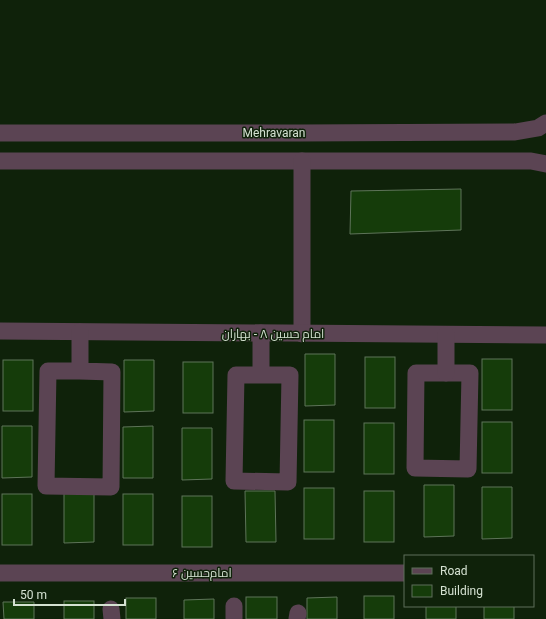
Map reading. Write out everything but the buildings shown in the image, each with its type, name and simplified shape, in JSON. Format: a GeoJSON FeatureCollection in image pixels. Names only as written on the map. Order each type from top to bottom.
{"type":"FeatureCollection","features":[{"type":"Feature","properties":{"kind":"street","name":"Mehravaran"},"geometry":{"type":"LineString","coordinates":[[0,133],[515,132],[538,128],[546,123]]}},
{"type":"Feature","properties":{"kind":"street"},"geometry":{"type":"LineString","coordinates":[[254,161],[255,133]]}},
{"type":"Feature","properties":{"kind":"street"},"geometry":{"type":"LineString","coordinates":[[0,161],[531,161],[546,164]]}},
{"type":"Feature","properties":{"kind":"street"},"geometry":{"type":"LineString","coordinates":[[302,161],[302,334]]}},
{"type":"Feature","properties":{"kind":"street","name":"امام حسین ۸ - بهاران"},"geometry":{"type":"LineString","coordinates":[[0,331],[546,336]]}},
{"type":"Feature","properties":{"kind":"street"},"geometry":{"type":"LineString","coordinates":[[80,332],[80,371]]}},
{"type":"Feature","properties":{"kind":"street"},"geometry":{"type":"LineString","coordinates":[[261,333],[261,375]]}},
{"type":"Feature","properties":{"kind":"street"},"geometry":{"type":"LineString","coordinates":[[446,335],[446,373]]}},
{"type":"Feature","properties":{"kind":"street"},"geometry":{"type":"LineString","coordinates":[[48,371],[80,371],[112,372],[110,487],[46,486],[48,371]]}},
{"type":"Feature","properties":{"kind":"street"},"geometry":{"type":"LineString","coordinates":[[416,373],[446,373],[470,373],[468,469],[415,468],[416,373]]}},
{"type":"Feature","properties":{"kind":"street"},"geometry":{"type":"LineString","coordinates":[[236,375],[261,375],[290,376],[288,482],[234,481],[236,375]]}},
{"type":"Feature","properties":{"kind":"street","name":"امام‌حسین ۶"},"geometry":{"type":"LineString","coordinates":[[0,573],[404,573]]}}]}
